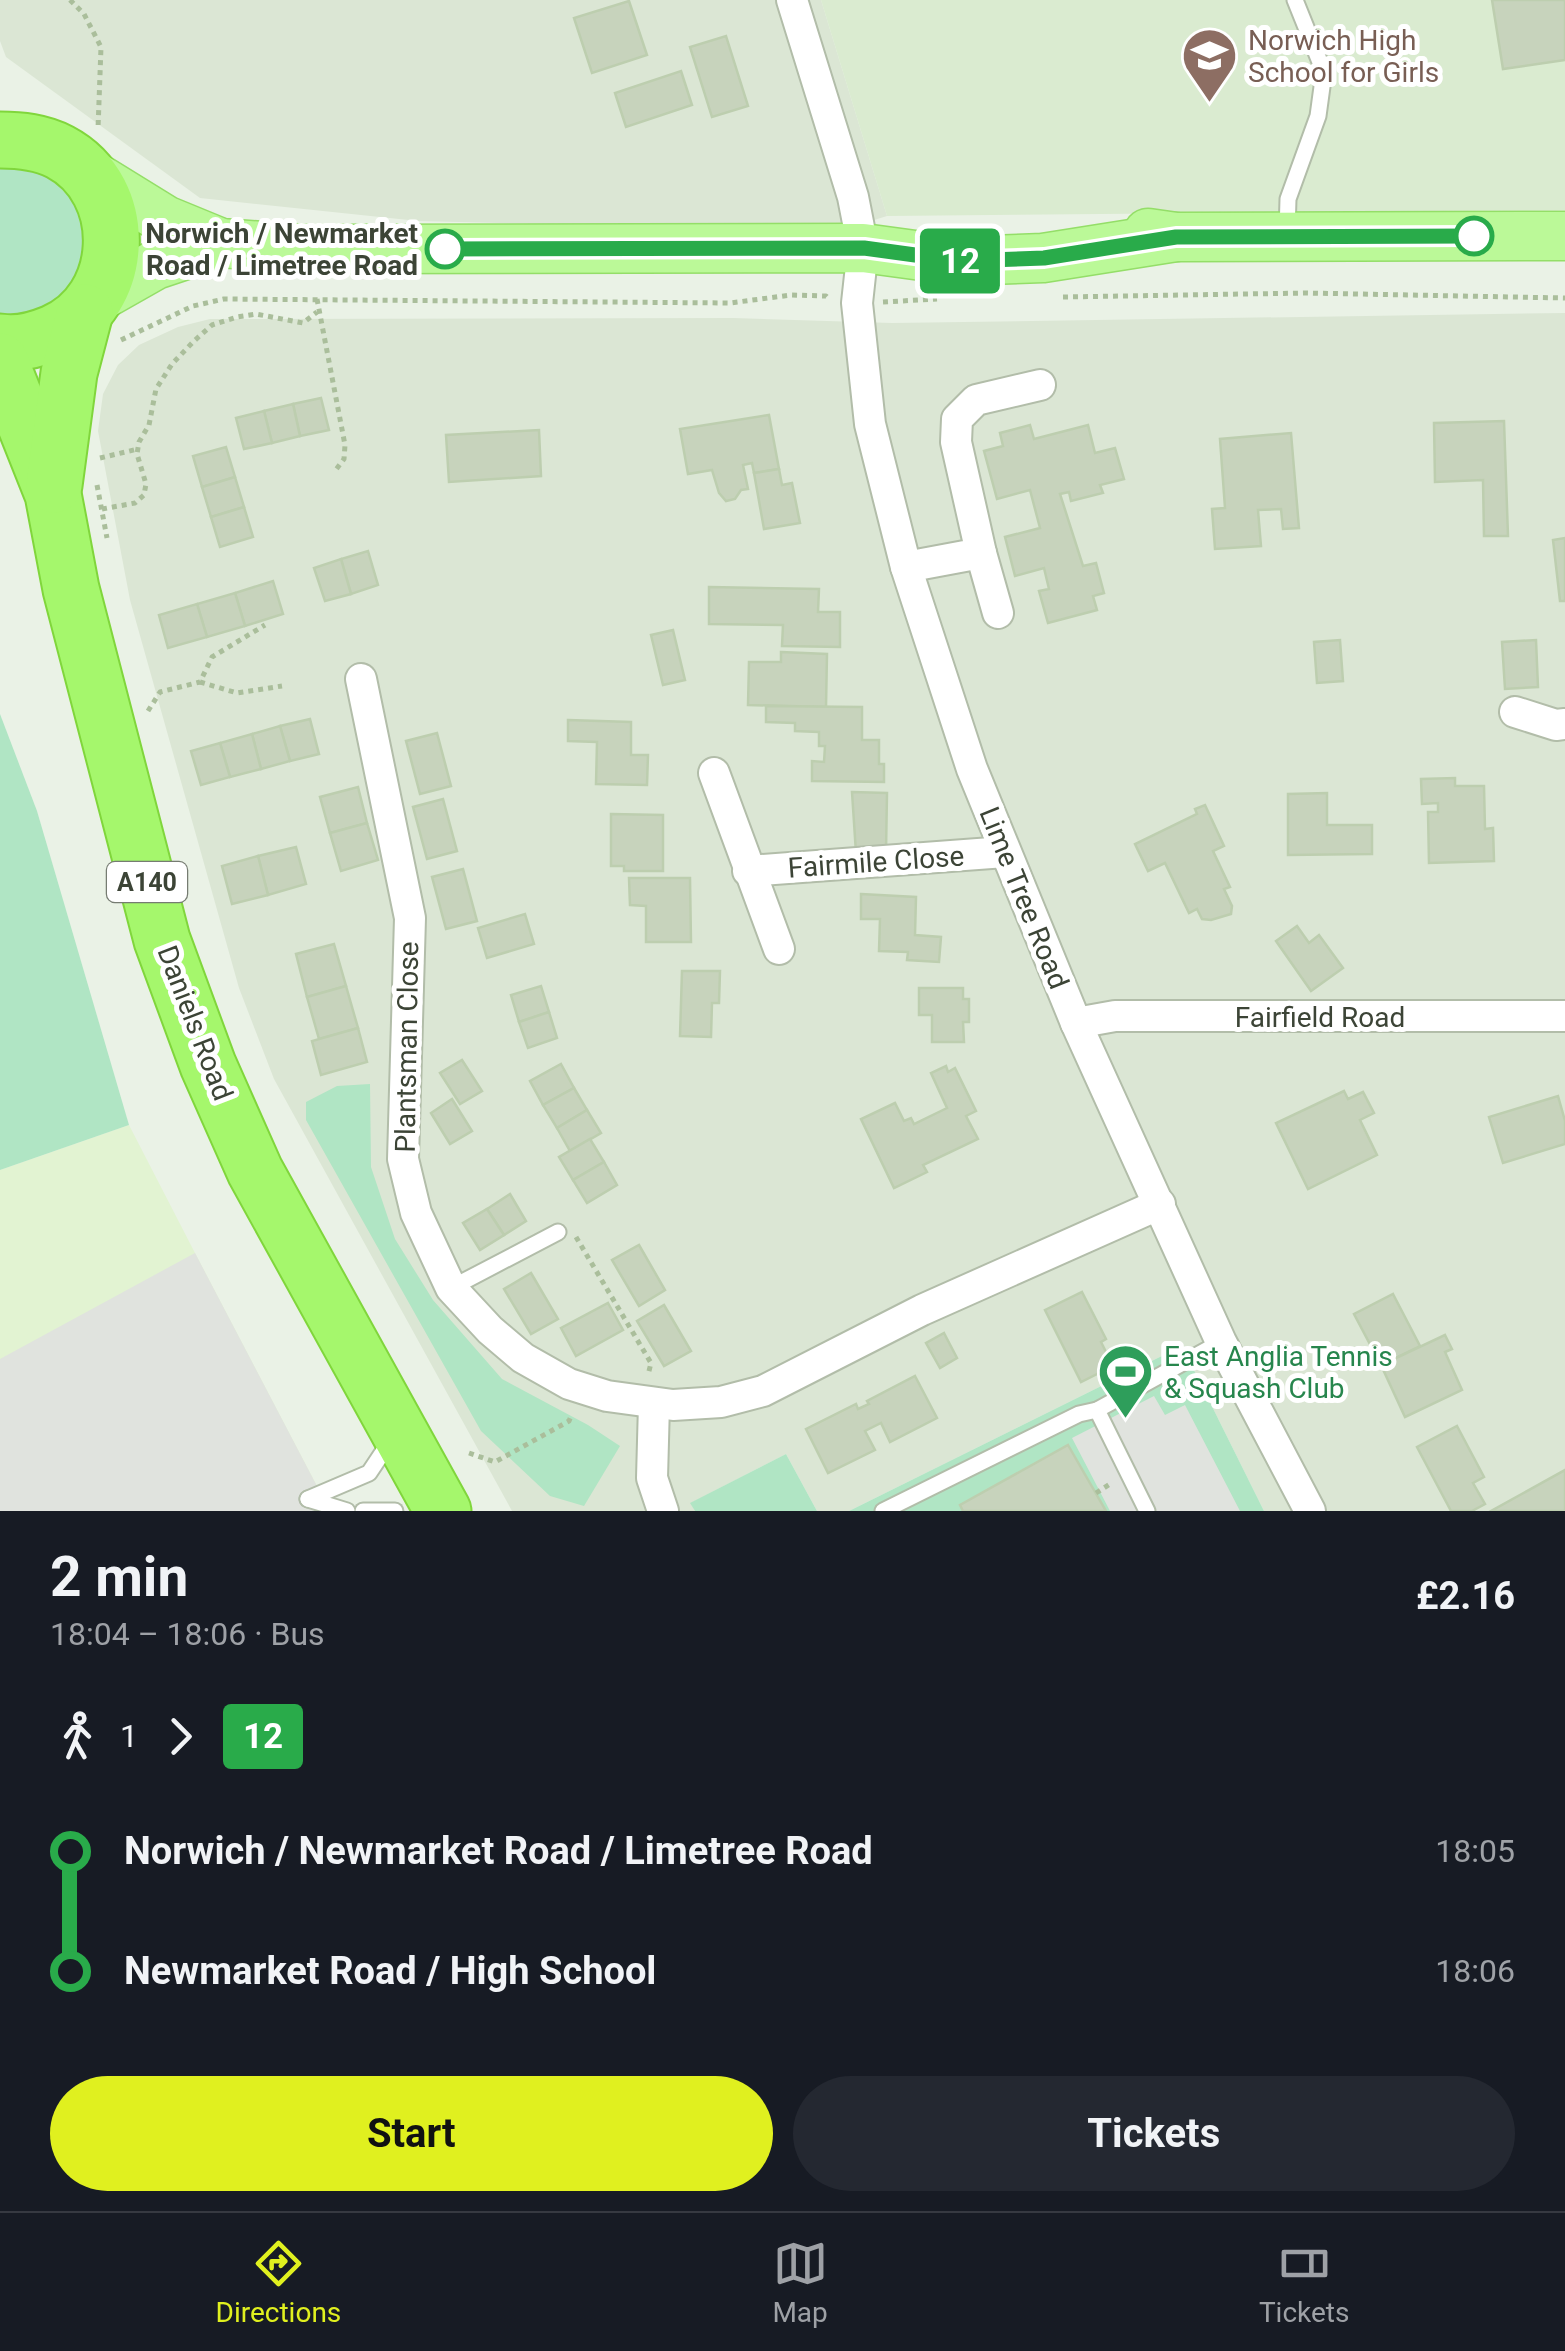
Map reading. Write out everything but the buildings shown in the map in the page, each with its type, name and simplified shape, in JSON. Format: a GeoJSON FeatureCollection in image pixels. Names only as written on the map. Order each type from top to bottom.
{"type":"FeatureCollection","features":[{"type":"Feature","properties":{"kind":"highway","name":"A140"},"geometry":{"type":"LineString","coordinates":[[0,100],[80,153],[104,199],[112,232],[110,266],[96,321]]}},
{"type":"Feature","properties":{"kind":"highway"},"geometry":{"type":"LineString","coordinates":[[0,140],[80,153]]}},
{"type":"Feature","properties":{"kind":"highway"},"geometry":{"type":"LineString","coordinates":[[0,342],[37,340],[96,321]]}},
{"type":"Feature","properties":{"kind":"highway","name":"Daniels Road"},"geometry":{"type":"LineString","coordinates":[[96,321],[69,374],[57,446],[83,488],[70,588],[162,940],[208,1065],[255,1171],[443,1511]]}},
{"type":"Feature","properties":{"kind":"highway","name":"Daniels Road"},"geometry":{"type":"LineString","coordinates":[[0,361],[83,488]]}},
{"type":"Feature","properties":{"kind":"main road"},"geometry":{"type":"LineString","coordinates":[[80,153],[165,220],[221,243],[304,249],[864,248],[920,227],[1110,229],[1176,237],[1565,236]]}},
{"type":"Feature","properties":{"kind":"main road"},"geometry":{"type":"LineString","coordinates":[[96,321],[155,265],[221,243]]}},
{"type":"Feature","properties":{"kind":"street","name":"Lime Tree Road"},"geometry":{"type":"LineString","coordinates":[[792,0],[853,197],[864,248],[857,303],[870,424],[906,568],[972,769],[1076,1023],[1222,1342],[1310,1511]]}},
{"type":"Feature","properties":{"kind":"street"},"geometry":{"type":"LineString","coordinates":[[998,613],[956,442],[957,419],[976,400],[1040,385]]}},
{"type":"Feature","properties":{"kind":"street"},"geometry":{"type":"LineString","coordinates":[[906,568],[981,552]]}},
{"type":"Feature","properties":{"kind":"street","name":"Plantsman Close"},"geometry":{"type":"LineString","coordinates":[[361,679],[410,918],[403,1158],[416,1213],[451,1288],[523,1358],[580,1387],[648,1403],[721,1402],[763,1390],[922,1310],[1160,1204]]}},
{"type":"Feature","properties":{"kind":"street"},"geometry":{"type":"LineString","coordinates":[[1515,712],[1556,725],[1565,724]]}},
{"type":"Feature","properties":{"kind":"street","name":"Fairmile Close"},"geometry":{"type":"LineString","coordinates":[[714,773],[779,949]]}},
{"type":"Feature","properties":{"kind":"street","name":"Fairmile Close"},"geometry":{"type":"LineString","coordinates":[[748,871],[1005,852]]}},
{"type":"Feature","properties":{"kind":"street","name":"Fairfield Road"},"geometry":{"type":"LineString","coordinates":[[1076,1023],[1115,1016],[1565,1016]]}},
{"type":"Feature","properties":{"kind":"street"},"geometry":{"type":"LineString","coordinates":[[648,1403],[652,1478],[663,1511]]}},
{"type":"Feature","properties":{"kind":"lane"},"geometry":{"type":"LineString","coordinates":[[1286,237],[1288,199],[1318,116],[1324,72],[1295,0]]}},
{"type":"Feature","properties":{"kind":"lane"},"geometry":{"type":"LineString","coordinates":[[451,1288],[558,1232]]}},
{"type":"Feature","properties":{"kind":"lane"},"geometry":{"type":"LineString","coordinates":[[883,1511],[1079,1414],[1097,1410],[1222,1342]]}},
{"type":"Feature","properties":{"kind":"lane"},"geometry":{"type":"LineString","coordinates":[[1097,1410],[1147,1511]]}},
{"type":"Feature","properties":{"kind":"lane"},"geometry":{"type":"LineString","coordinates":[[347,1511],[308,1499],[369,1474],[399,1429]]}},
{"type":"Feature","properties":{"kind":"lane"},"geometry":{"type":"LineString","coordinates":[[363,1511],[395,1511]]}},
{"type":"Feature","properties":{"kind":"path"},"geometry":{"type":"LineString","coordinates":[[70,0],[84,14],[100,47],[100,128],[80,153]]}},
{"type":"Feature","properties":{"kind":"path"},"geometry":{"type":"LineString","coordinates":[[1055,297],[1306,292],[1565,298]]}},
{"type":"Feature","properties":{"kind":"path"},"geometry":{"type":"LineString","coordinates":[[96,321],[121,340],[192,306],[224,299],[531,304],[730,303],[826,296],[838,306],[942,298]]}},
{"type":"Feature","properties":{"kind":"path"},"geometry":{"type":"LineString","coordinates":[[256,298],[256,314]]}},
{"type":"Feature","properties":{"kind":"path"},"geometry":{"type":"LineString","coordinates":[[317,299],[345,445],[344,458],[334,471]]}},
{"type":"Feature","properties":{"kind":"path"},"geometry":{"type":"LineString","coordinates":[[83,488],[138,449],[149,425],[156,389],[172,364],[212,325],[256,314],[303,323],[317,312]]}},
{"type":"Feature","properties":{"kind":"path"},"geometry":{"type":"LineString","coordinates":[[83,488],[135,503],[144,495],[146,484],[138,449]]}},
{"type":"Feature","properties":{"kind":"path"},"geometry":{"type":"LineString","coordinates":[[200,682],[212,658],[264,625]]}},
{"type":"Feature","properties":{"kind":"path"},"geometry":{"type":"LineString","coordinates":[[148,711],[160,692],[200,682],[236,692],[282,686]]}},
{"type":"Feature","properties":{"kind":"path"},"geometry":{"type":"LineString","coordinates":[[558,1232],[579,1238],[651,1363],[648,1403]]}},
{"type":"Feature","properties":{"kind":"path"},"geometry":{"type":"LineString","coordinates":[[469,1453],[495,1462],[570,1421],[580,1387]]}},
{"type":"Feature","properties":{"kind":"shaded area"},"geometry":{"type":"Polygon","coordinates":[[[0,0],[821,0],[887,216],[839,231],[418,221],[200,198],[6,57],[0,41],[0,0]]]}},
{"type":"Feature","properties":{"kind":"shaded area","name":"Norwich High School for Girls"},"geometry":{"type":"Polygon","coordinates":[[[821,0],[1565,0],[1565,210],[887,216],[821,0]]]}},
{"type":"Feature","properties":{"kind":"shaded area"},"geometry":{"type":"Polygon","coordinates":[[[0,160],[60,174],[92,227],[82,267],[67,297],[50,308],[20,315],[0,315],[0,160]]]}},
{"type":"Feature","properties":{"kind":"shaded area"},"geometry":{"type":"Polygon","coordinates":[[[1565,313],[1565,1511],[1264,1511],[1182,1346],[849,1511],[817,1511],[786,1454],[691,1503],[695,1511],[512,1511],[274,1079],[239,988],[130,600],[98,431],[103,394],[118,365],[139,345],[178,327],[210,319],[733,318],[892,323],[1565,313]]]}},
{"type":"Feature","properties":{"kind":"shaded area"},"geometry":{"type":"Polygon","coordinates":[[[0,714],[37,811],[129,1125],[0,1170],[0,714]]]}},
{"type":"Feature","properties":{"kind":"shaded area"},"geometry":{"type":"Polygon","coordinates":[[[370,1084],[371,1167],[395,1239],[433,1300],[502,1379],[620,1446],[584,1506],[550,1496],[481,1431],[306,1120],[306,1102],[337,1086],[370,1084]]]}},
{"type":"Feature","properties":{"kind":"shaded area"},"geometry":{"type":"Polygon","coordinates":[[[129,1125],[330,1511],[0,1511],[0,1170],[129,1125]]]}},
{"type":"Feature","properties":{"kind":"shaded area"},"geometry":{"type":"Polygon","coordinates":[[[195,1253],[330,1511],[0,1511],[0,1359],[195,1253]]]}},
{"type":"Feature","properties":{"kind":"shaded area","name":"East Anglia Tennis & Squash Club"},"geometry":{"type":"Polygon","coordinates":[[[1182,1346],[1264,1511],[849,1511],[1182,1346]]]}},
{"type":"Feature","properties":{"kind":"shaded area"},"geometry":{"type":"Polygon","coordinates":[[[1154,1396],[1165,1415],[1185,1405],[1240,1511],[1110,1511],[1072,1438],[1154,1396]]]}},
{"type":"Feature","properties":{"kind":"shaded area"},"geometry":{"type":"Polygon","coordinates":[[[786,1454],[817,1511],[695,1511],[690,1503],[786,1454]]]}},
{"type":"Feature","properties":{"kind":"bus line","name":"12"},"geometry":{"type":"LineString","coordinates":[[445,249],[864,248],[959,261],[1044,258],[1176,237],[1474,236]]}},
{"type":"Feature","properties":{"kind":"place","name":"Norwich High School for Girls"},"geometry":{"type":"Point","coordinates":[1209,105]}},
{"type":"Feature","properties":{"kind":"place","name":"Norwich / Newmarket Road / Limetree Road"},"geometry":{"type":"Point","coordinates":[445,249]}},
{"type":"Feature","properties":{"kind":"place","name":"East Anglia Tennis & Squash Club"},"geometry":{"type":"Point","coordinates":[1125,1421]}}]}
